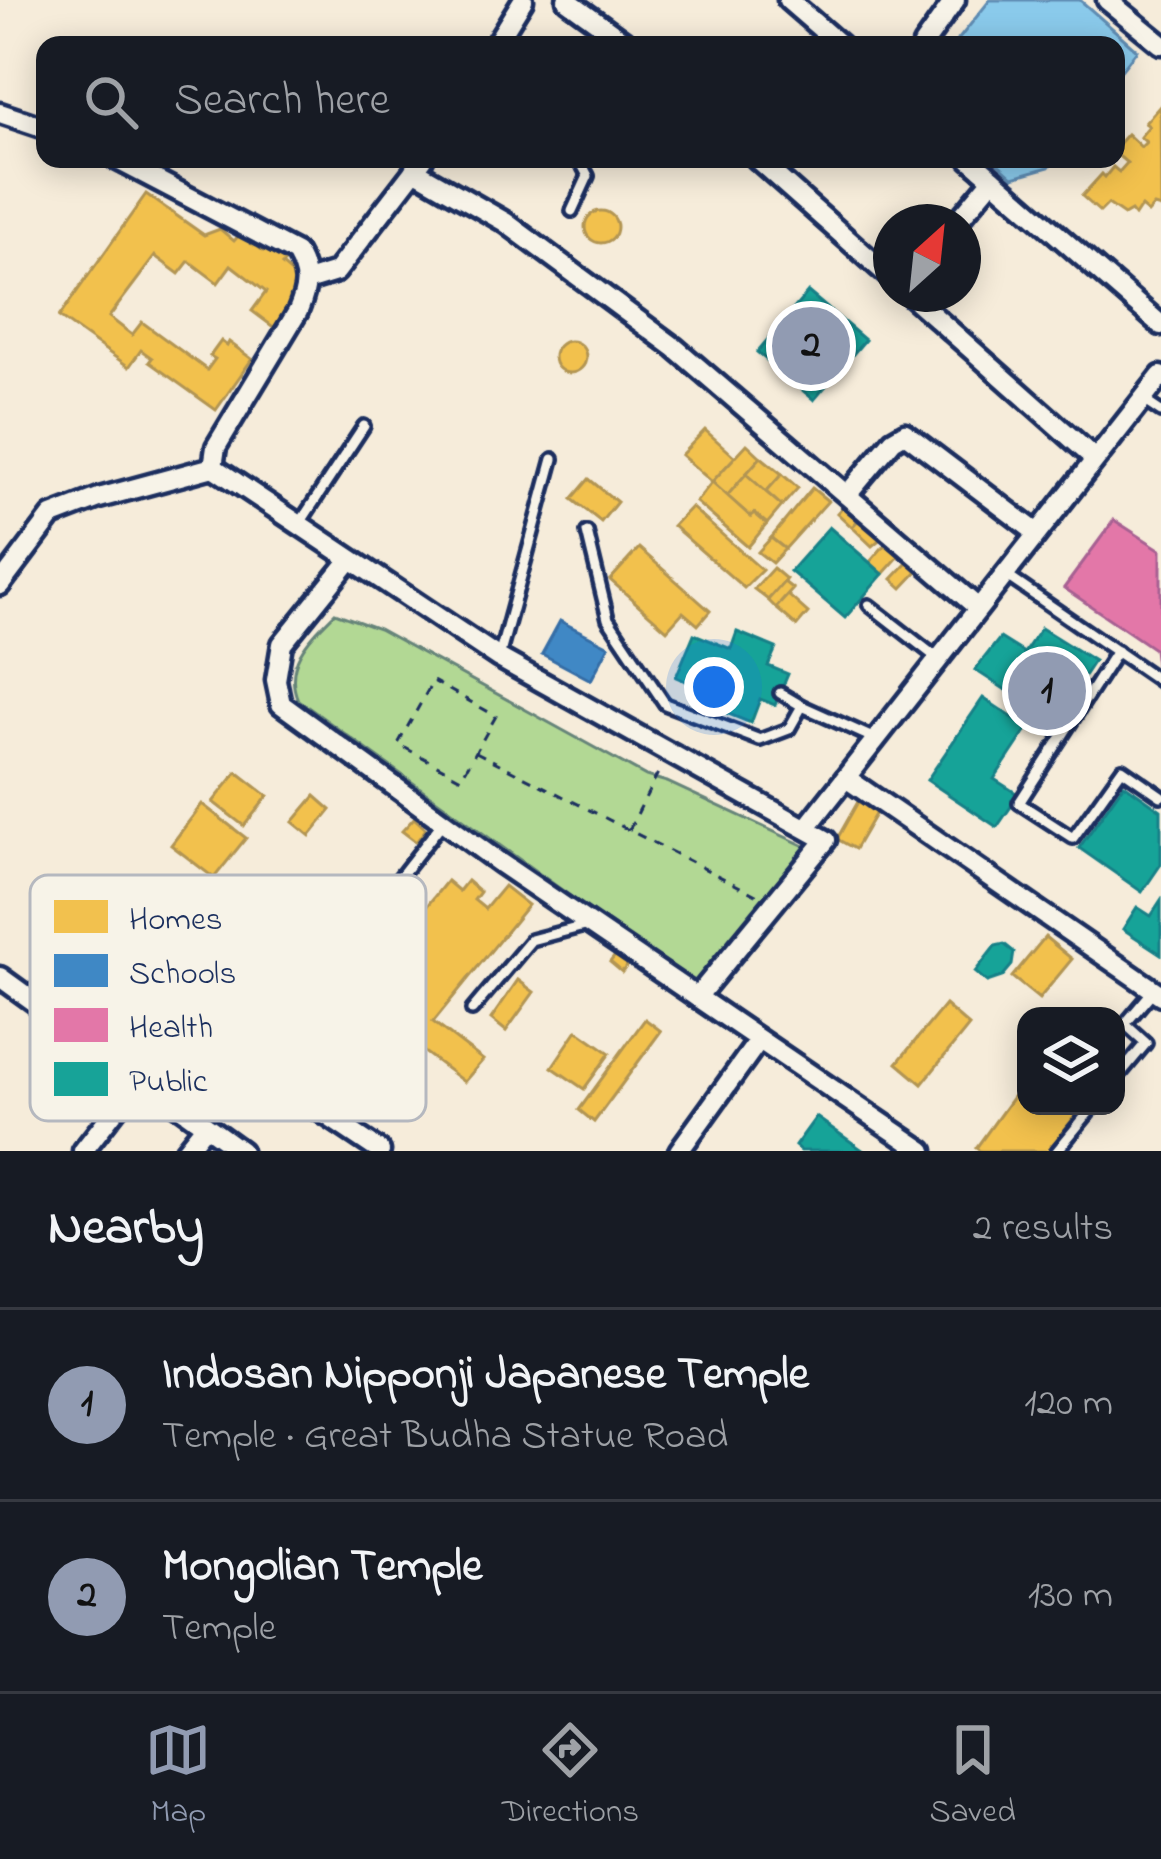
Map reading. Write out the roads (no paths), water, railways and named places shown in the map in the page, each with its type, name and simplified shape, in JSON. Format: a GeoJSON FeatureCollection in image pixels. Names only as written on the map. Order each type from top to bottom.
{"type":"FeatureCollection","features":[{"type":"Feature","properties":{"kind":"street"},"geometry":{"type":"LineString","coordinates":[[501,36],[523,0]]}},
{"type":"Feature","properties":{"kind":"street"},"geometry":{"type":"LineString","coordinates":[[567,0],[617,36]]}},
{"type":"Feature","properties":{"kind":"street"},"geometry":{"type":"LineString","coordinates":[[788,0],[823,36]]}},
{"type":"Feature","properties":{"kind":"street"},"geometry":{"type":"LineString","coordinates":[[929,36],[955,0]]}},
{"type":"Feature","properties":{"kind":"street"},"geometry":{"type":"LineString","coordinates":[[1107,0],[1161,44]]}},
{"type":"Feature","properties":{"kind":"street"},"geometry":{"type":"LineString","coordinates":[[0,113],[36,125]]}},
{"type":"Feature","properties":{"kind":"street"},"geometry":{"type":"LineString","coordinates":[[133,168],[296,253],[307,271],[298,311],[216,447],[213,467]]}},
{"type":"Feature","properties":{"kind":"street"},"geometry":{"type":"LineString","coordinates":[[307,281],[336,272],[416,168]]}},
{"type":"Feature","properties":{"kind":"street"},"geometry":{"type":"LineString","coordinates":[[423,168],[592,283],[674,346],[977,607]]}},
{"type":"Feature","properties":{"kind":"street"},"geometry":{"type":"LineString","coordinates":[[767,168],[873,262]]}},
{"type":"Feature","properties":{"kind":"street"},"geometry":{"type":"LineString","coordinates":[[980,168],[1161,325]]}},
{"type":"Feature","properties":{"kind":"street"},"geometry":{"type":"LineString","coordinates":[[971,204],[992,178]]}},
{"type":"Feature","properties":{"kind":"street"},"geometry":{"type":"LineString","coordinates":[[929,312],[1095,459]]}},
{"type":"Feature","properties":{"kind":"street"},"geometry":{"type":"LineString","coordinates":[[807,827],[1161,376]]}},
{"type":"Feature","properties":{"kind":"street"},"geometry":{"type":"LineString","coordinates":[[847,495],[893,440],[905,433],[1037,533]]}},
{"type":"Feature","properties":{"kind":"street"},"geometry":{"type":"LineString","coordinates":[[0,584],[52,516],[213,467],[499,658],[826,840],[697,997]]}},
{"type":"Feature","properties":{"kind":"street"},"geometry":{"type":"LineString","coordinates":[[349,560],[282,644],[276,680],[281,704],[589,925],[923,1151]]}},
{"type":"Feature","properties":{"kind":"street"},"geometry":{"type":"LineString","coordinates":[[846,778],[1157,993]]}},
{"type":"Feature","properties":{"kind":"street"},"geometry":{"type":"LineString","coordinates":[[0,977],[30,999]]}},
{"type":"Feature","properties":{"kind":"street"},"geometry":{"type":"LineString","coordinates":[[679,1151],[760,1040]]}},
{"type":"Feature","properties":{"kind":"street"},"geometry":{"type":"LineString","coordinates":[[83,1151],[107,1121]]}},
{"type":"Feature","properties":{"kind":"street"},"geometry":{"type":"LineString","coordinates":[[198,1121],[241,1151]]}},
{"type":"Feature","properties":{"kind":"street"},"geometry":{"type":"LineString","coordinates":[[335,1121],[380,1151]]}},
{"type":"Feature","properties":{"kind":"street"},"geometry":{"type":"LineString","coordinates":[[185,1151],[205,1126]]}},
{"type":"Feature","properties":{"kind":"lane"},"geometry":{"type":"LineString","coordinates":[[572,211],[588,176],[584,168]]}},
{"type":"Feature","properties":{"kind":"lane"},"geometry":{"type":"LineString","coordinates":[[1143,400],[1161,412]]}},
{"type":"Feature","properties":{"kind":"lane"},"geometry":{"type":"LineString","coordinates":[[300,523],[364,426]]}},
{"type":"Feature","properties":{"kind":"lane"},"geometry":{"type":"LineString","coordinates":[[499,658],[554,460]]}},
{"type":"Feature","properties":{"kind":"lane"},"geometry":{"type":"LineString","coordinates":[[587,532],[608,620],[665,704],[760,740],[789,729],[802,706]]}},
{"type":"Feature","properties":{"kind":"lane"},"geometry":{"type":"LineString","coordinates":[[1004,574],[1161,682]]}},
{"type":"Feature","properties":{"kind":"lane"},"geometry":{"type":"LineString","coordinates":[[869,605],[937,658]]}},
{"type":"Feature","properties":{"kind":"lane"},"geometry":{"type":"LineString","coordinates":[[1117,652],[1019,802],[1073,838],[1122,769],[1161,796]]}},
{"type":"Feature","properties":{"kind":"lane"},"geometry":{"type":"LineString","coordinates":[[781,693],[873,738]]}},
{"type":"Feature","properties":{"kind":"lane"},"geometry":{"type":"LineString","coordinates":[[400,875],[442,821]]}},
{"type":"Feature","properties":{"kind":"lane"},"geometry":{"type":"LineString","coordinates":[[472,1010],[530,940],[589,925]]}},
{"type":"Feature","properties":{"kind":"lane"},"geometry":{"type":"LineString","coordinates":[[1125,1068],[1146,1043],[1125,1024],[1157,993]]}},
{"type":"Feature","properties":{"kind":"lane"},"geometry":{"type":"LineString","coordinates":[[1057,1151],[1087,1115]]}},
{"type":"Feature","properties":{"kind":"water"},"geometry":{"type":"Polygon","coordinates":[[[990,0],[1080,0],[1121,36],[961,36],[990,0]]]}},
{"type":"Feature","properties":{"kind":"water"},"geometry":{"type":"Polygon","coordinates":[[[1125,39],[1137,50],[1125,65],[1125,39]]]}},
{"type":"Feature","properties":{"kind":"water"},"geometry":{"type":"Polygon","coordinates":[[[1003,168],[1045,168],[1013,177],[1003,168]]]}},
{"type":"Feature","properties":{"kind":"place","name":"Mongolian Temple"},"geometry":{"type":"Point","coordinates":[811,346]}},
{"type":"Feature","properties":{"kind":"place","name":"Indosan Nipponji Japanese Temple"},"geometry":{"type":"Point","coordinates":[1047,691]}}]}
